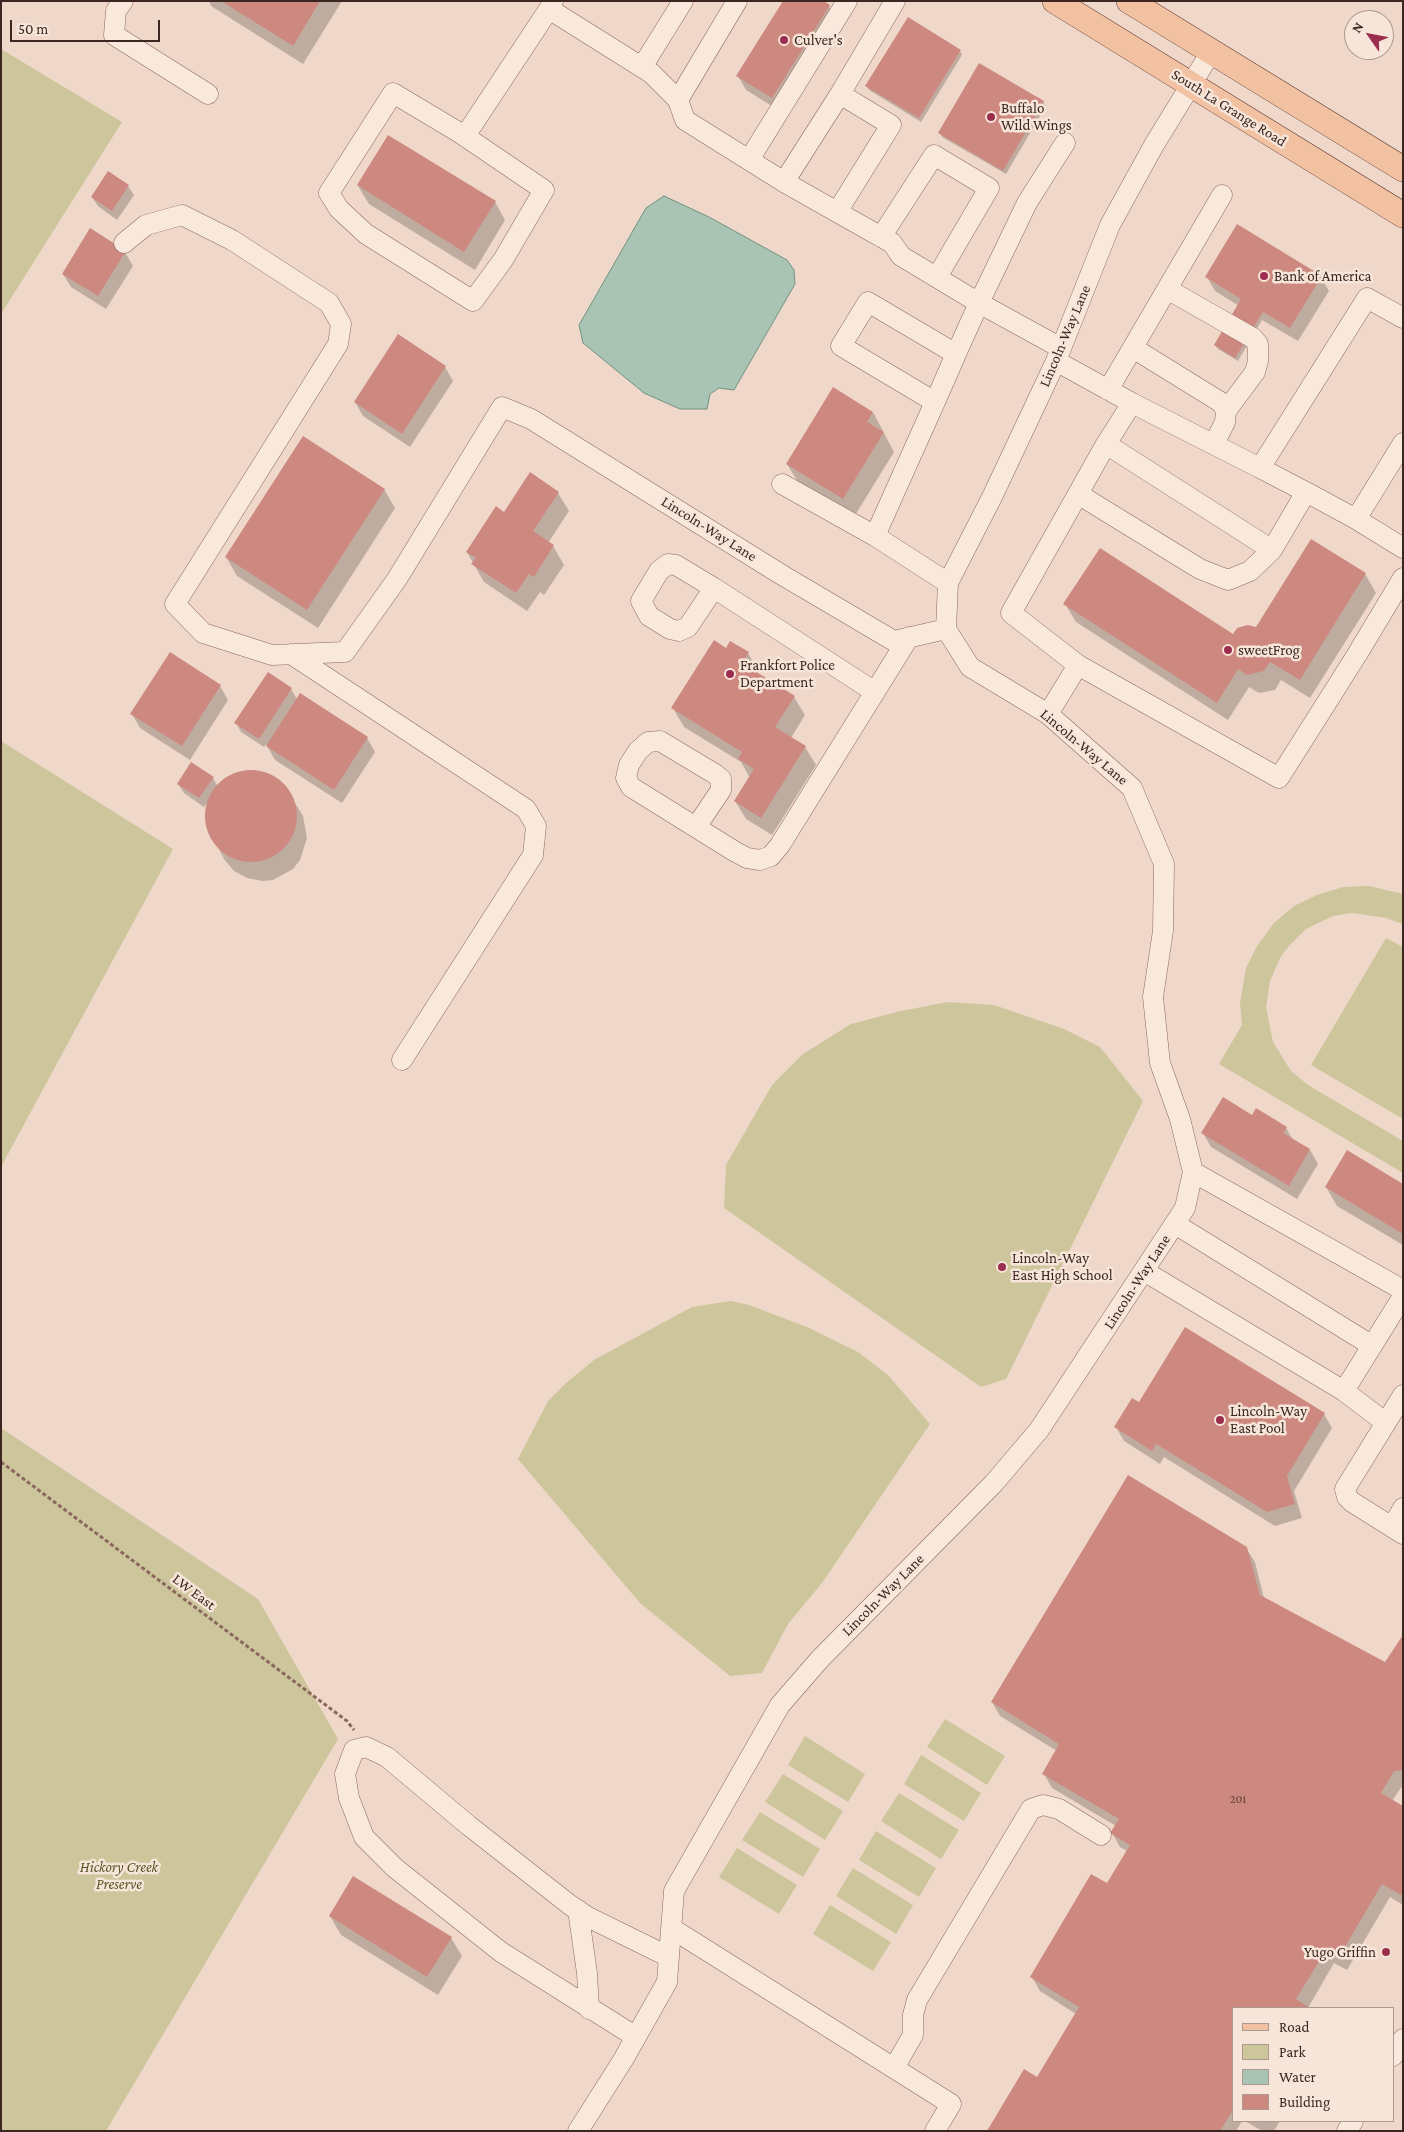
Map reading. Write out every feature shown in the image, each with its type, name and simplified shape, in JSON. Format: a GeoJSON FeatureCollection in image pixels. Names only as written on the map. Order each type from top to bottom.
{"type":"FeatureCollection","features":[{"type":"Feature","properties":{"kind":"main road","name":"South La Grange Road"},"geometry":{"type":"LineString","coordinates":[[1055,1],[1403,215]]}},
{"type":"Feature","properties":{"kind":"main road"},"geometry":{"type":"LineString","coordinates":[[1129,1],[1403,169]]}},
{"type":"Feature","properties":{"kind":"street"},"geometry":{"type":"LineString","coordinates":[[123,1],[116,11],[114,35],[208,94]]}},
{"type":"Feature","properties":{"kind":"street"},"geometry":{"type":"LineString","coordinates":[[642,67],[683,1]]}},
{"type":"Feature","properties":{"kind":"street"},"geometry":{"type":"LineString","coordinates":[[678,100],[737,1]]}},
{"type":"Feature","properties":{"kind":"street"},"geometry":{"type":"LineString","coordinates":[[749,160],[847,1]]}},
{"type":"Feature","properties":{"kind":"street"},"geometry":{"type":"LineString","coordinates":[[784,182],[840,94],[895,1]]}},
{"type":"Feature","properties":{"kind":"street"},"geometry":{"type":"LineString","coordinates":[[460,133],[544,190],[503,260],[473,301],[366,234],[339,209],[329,193],[393,93],[460,133],[465,136],[551,5],[651,73],[678,100],[685,120],[784,182],[892,243],[901,256],[979,303],[1108,390],[1306,492],[1356,519],[1403,548]]}},
{"type":"Feature","properties":{"kind":"street","name":"Lincoln-Way Lane"},"geometry":{"type":"LineString","coordinates":[[671,1928],[674,1891],[780,1705],[820,1659],[994,1482],[1039,1430],[1185,1208],[1193,1172],[1180,1119],[1160,1063],[1153,997],[1163,931],[1164,864],[1132,788],[1048,714],[970,667],[946,629],[948,584],[993,495],[1058,355],[1110,224],[1154,144],[1211,52]]}},
{"type":"Feature","properties":{"kind":"street"},"geometry":{"type":"LineString","coordinates":[[836,212],[891,125],[840,94]]}},
{"type":"Feature","properties":{"kind":"street"},"geometry":{"type":"LineString","coordinates":[[875,536],[979,303],[1027,203],[1065,144]]}},
{"type":"Feature","properties":{"kind":"street"},"geometry":{"type":"LineString","coordinates":[[881,237],[934,155],[989,188],[937,277]]}},
{"type":"Feature","properties":{"kind":"street"},"geometry":{"type":"LineString","coordinates":[[1108,390],[1222,195]]}},
{"type":"Feature","properties":{"kind":"street"},"geometry":{"type":"LineString","coordinates":[[124,243],[146,225],[182,215],[232,240],[328,303],[341,324],[338,344],[174,604],[203,633],[272,655],[291,654],[526,809],[536,826],[534,855],[402,1060]]}},
{"type":"Feature","properties":{"kind":"street"},"geometry":{"type":"LineString","coordinates":[[1167,289],[1254,338],[1258,344],[1258,361],[1255,372],[1226,411],[1225,422],[1214,444]]}},
{"type":"Feature","properties":{"kind":"street"},"geometry":{"type":"LineString","coordinates":[[1260,468],[1367,298],[1403,318]]}},
{"type":"Feature","properties":{"kind":"street"},"geometry":{"type":"LineString","coordinates":[[935,402],[842,346],[868,302],[956,354]]}},
{"type":"Feature","properties":{"kind":"street"},"geometry":{"type":"LineString","coordinates":[[1133,348],[1222,403],[1226,411]]}},
{"type":"Feature","properties":{"kind":"street"},"geometry":{"type":"LineString","coordinates":[[1132,403],[1106,444],[1012,613],[1078,665],[1278,778],[1358,653],[1403,578]]}},
{"type":"Feature","properties":{"kind":"street","name":"Lincoln-Way Lane"},"geometry":{"type":"LineString","coordinates":[[291,654],[345,652],[397,579],[502,408],[531,419],[782,575],[894,640],[946,629]]}},
{"type":"Feature","properties":{"kind":"street"},"geometry":{"type":"LineString","coordinates":[[1356,519],[1403,443]]}},
{"type":"Feature","properties":{"kind":"street"},"geometry":{"type":"LineString","coordinates":[[1106,444],[1272,550]]}},
{"type":"Feature","properties":{"kind":"street"},"geometry":{"type":"LineString","coordinates":[[782,484],[875,536],[948,584]]}},
{"type":"Feature","properties":{"kind":"street"},"geometry":{"type":"LineString","coordinates":[[1078,494],[1200,569],[1228,580],[1250,571],[1272,550],[1306,492]]}},
{"type":"Feature","properties":{"kind":"street"},"geometry":{"type":"LineString","coordinates":[[714,588],[688,626],[679,631],[670,630],[649,616],[641,602],[659,571],[668,564],[684,570],[714,588],[875,692]]}},
{"type":"Feature","properties":{"kind":"street"},"geometry":{"type":"LineString","coordinates":[[696,828],[721,790],[721,779],[672,747],[660,741],[648,742],[638,751],[629,766],[626,778],[631,787],[696,828],[747,858],[760,860],[771,856],[780,845],[909,637]]}},
{"type":"Feature","properties":{"kind":"street"},"geometry":{"type":"LineString","coordinates":[[1048,714],[1078,665]]}},
{"type":"Feature","properties":{"kind":"street"},"geometry":{"type":"LineString","coordinates":[[1193,1172],[1403,1290]]}},
{"type":"Feature","properties":{"kind":"street"},"geometry":{"type":"LineString","coordinates":[[1175,1224],[1372,1345]]}},
{"type":"Feature","properties":{"kind":"street"},"geometry":{"type":"LineString","coordinates":[[1144,1271],[1344,1391],[1386,1423]]}},
{"type":"Feature","properties":{"kind":"street"},"geometry":{"type":"LineString","coordinates":[[1344,1391],[1403,1296]]}},
{"type":"Feature","properties":{"kind":"street"},"geometry":{"type":"LineString","coordinates":[[1403,1395],[1346,1489],[1347,1497],[1352,1502],[1397,1530],[1403,1508]]}},
{"type":"Feature","properties":{"kind":"street"},"geometry":{"type":"LineString","coordinates":[[636,2037],[501,1952],[395,1868],[364,1837],[349,1798],[345,1774],[354,1750],[366,1747],[388,1757],[468,1825],[578,1910],[669,1957]]}},
{"type":"Feature","properties":{"kind":"street"},"geometry":{"type":"LineString","coordinates":[[894,2068],[913,2035],[913,2015],[917,2000],[1031,1809],[1043,1805],[1059,1809],[1101,1835]]}},
{"type":"Feature","properties":{"kind":"street"},"geometry":{"type":"LineString","coordinates":[[578,1910],[587,1973],[589,2009]]}},
{"type":"Feature","properties":{"kind":"street"},"geometry":{"type":"LineString","coordinates":[[578,2131],[636,2037],[667,1982],[671,1928],[951,2104],[935,2131]]}},
{"type":"Feature","properties":{"kind":"street"},"geometry":{"type":"LineString","coordinates":[[1394,2054],[1403,2040]]}},
{"type":"Feature","properties":{"kind":"path","name":"LW East"},"geometry":{"type":"LineString","coordinates":[[1,1462],[347,1721],[366,1747]]}},
{"type":"Feature","properties":{"kind":"green space"},"geometry":{"type":"Polygon","coordinates":[[[1,49],[122,122],[1,314],[1,49]]]}},
{"type":"Feature","properties":{"kind":"green space"},"geometry":{"type":"Polygon","coordinates":[[[1,741],[173,849],[1,1167],[1,741]]]}},
{"type":"Feature","properties":{"kind":"green space"},"geometry":{"type":"Polygon","coordinates":[[[1369,886],[1403,894],[1403,924],[1386,918],[1352,913],[1333,916],[1306,929],[1280,958],[1270,981],[1266,1007],[1273,1042],[1291,1071],[1308,1085],[1403,1141],[1403,1173],[1219,1064],[1242,1025],[1240,1002],[1246,968],[1257,946],[1274,923],[1294,906],[1317,895],[1343,887],[1369,886]]]}},
{"type":"Feature","properties":{"kind":"green space"},"geometry":{"type":"Polygon","coordinates":[[[1386,938],[1403,947],[1403,1119],[1311,1065],[1386,938]]]}},
{"type":"Feature","properties":{"kind":"green space"},"geometry":{"type":"Polygon","coordinates":[[[948,1002],[994,1005],[1064,1029],[1100,1047],[1143,1101],[1006,1379],[981,1387],[724,1208],[726,1165],[772,1085],[803,1054],[851,1024],[901,1011],[948,1002]]]}},
{"type":"Feature","properties":{"kind":"green space"},"geometry":{"type":"Polygon","coordinates":[[[731,1301],[749,1305],[807,1327],[858,1352],[888,1375],[930,1424],[822,1583],[788,1624],[762,1673],[730,1676],[640,1603],[518,1459],[548,1401],[594,1360],[692,1307],[731,1301]]]}},
{"type":"Feature","properties":{"kind":"green space","name":"Hickory Creek Preserve"},"geometry":{"type":"Polygon","coordinates":[[[1,1428],[258,1599],[338,1739],[106,2131],[1,2131],[1,1428]]]}},
{"type":"Feature","properties":{"kind":"green space"},"geometry":{"type":"Polygon","coordinates":[[[945,1719],[1005,1756],[987,1785],[927,1747],[945,1719]]]}},
{"type":"Feature","properties":{"kind":"green space"},"geometry":{"type":"Polygon","coordinates":[[[805,1736],[865,1774],[848,1802],[788,1765],[805,1736]]]}},
{"type":"Feature","properties":{"kind":"green space"},"geometry":{"type":"Polygon","coordinates":[[[921,1755],[981,1793],[964,1821],[904,1784],[921,1755]]]}},
{"type":"Feature","properties":{"kind":"green space"},"geometry":{"type":"Polygon","coordinates":[[[783,1774],[843,1811],[825,1840],[765,1802],[783,1774]]]}},
{"type":"Feature","properties":{"kind":"green space"},"geometry":{"type":"Polygon","coordinates":[[[899,1793],[959,1830],[941,1859],[881,1821],[899,1793]]]}},
{"type":"Feature","properties":{"kind":"green space"},"geometry":{"type":"Polygon","coordinates":[[[760,1812],[820,1849],[803,1877],[742,1840],[760,1812]]]}},
{"type":"Feature","properties":{"kind":"green space"},"geometry":{"type":"Polygon","coordinates":[[[876,1831],[936,1868],[919,1897],[859,1860],[876,1831]]]}},
{"type":"Feature","properties":{"kind":"green space"},"geometry":{"type":"Polygon","coordinates":[[[737,1848],[797,1885],[779,1914],[719,1877],[737,1848]]]}},
{"type":"Feature","properties":{"kind":"green space"},"geometry":{"type":"Polygon","coordinates":[[[853,1868],[913,1905],[896,1934],[836,1896],[853,1868]]]}},
{"type":"Feature","properties":{"kind":"green space"},"geometry":{"type":"Polygon","coordinates":[[[830,1905],[891,1942],[873,1971],[813,1934],[830,1905]]]}},
{"type":"Feature","properties":{"kind":"water"},"geometry":{"type":"Polygon","coordinates":[[[664,196],[709,217],[787,260],[794,270],[795,284],[734,390],[719,388],[710,394],[707,409],[680,409],[644,393],[583,343],[579,325],[646,208],[664,196]]]}},
{"type":"Feature","properties":{"kind":"building"},"geometry":{"type":"Polygon","coordinates":[[[221,1],[320,1],[293,46],[221,1]]]}},
{"type":"Feature","properties":{"kind":"building","name":"Culver's"},"geometry":{"type":"Polygon","coordinates":[[[783,1],[824,1],[830,5],[772,98],[736,76],[783,1]]]}},
{"type":"Feature","properties":{"kind":"building"},"geometry":{"type":"Polygon","coordinates":[[[908,17],[961,50],[919,118],[865,86],[908,17]]]}},
{"type":"Feature","properties":{"kind":"building","name":"Buffalo Wild Wings"},"geometry":{"type":"Polygon","coordinates":[[[979,63],[1044,101],[1003,171],[938,133],[979,63]]]}},
{"type":"Feature","properties":{"kind":"building"},"geometry":{"type":"Polygon","coordinates":[[[388,135],[496,201],[464,252],[357,185],[388,135]]]}},
{"type":"Feature","properties":{"kind":"building"},"geometry":{"type":"Polygon","coordinates":[[[108,171],[129,185],[112,211],[91,197],[108,171]]]}},
{"type":"Feature","properties":{"kind":"building","name":"Bank of America"},"geometry":{"type":"Polygon","coordinates":[[[1237,224],[1322,276],[1290,328],[1263,312],[1235,358],[1214,345],[1241,299],[1205,277],[1237,224]]]}},
{"type":"Feature","properties":{"kind":"building"},"geometry":{"type":"Polygon","coordinates":[[[90,228],[126,251],[98,296],[62,274],[90,228]]]}},
{"type":"Feature","properties":{"kind":"building"},"geometry":{"type":"Polygon","coordinates":[[[398,334],[446,366],[402,434],[354,402],[398,334]]]}},
{"type":"Feature","properties":{"kind":"building"},"geometry":{"type":"Polygon","coordinates":[[[833,387],[873,412],[867,422],[884,432],[843,499],[786,464],[833,387]]]}},
{"type":"Feature","properties":{"kind":"building"},"geometry":{"type":"Polygon","coordinates":[[[303,436],[385,489],[307,610],[225,557],[303,436]]]}},
{"type":"Feature","properties":{"kind":"building"},"geometry":{"type":"Polygon","coordinates":[[[530,472],[559,492],[533,531],[554,545],[534,577],[529,574],[516,593],[471,564],[476,558],[466,552],[496,506],[504,512],[530,472]]]}},
{"type":"Feature","properties":{"kind":"building"},"geometry":{"type":"Polygon","coordinates":[[[1311,539],[1366,573],[1300,680],[1270,662],[1264,671],[1247,675],[1238,669],[1217,703],[1063,604],[1100,548],[1233,634],[1237,628],[1248,625],[1256,627],[1311,539]]]}},
{"type":"Feature","properties":{"kind":"building"},"geometry":{"type":"Polygon","coordinates":[[[714,640],[726,648],[730,641],[749,652],[742,663],[795,696],[775,727],[806,746],[761,818],[734,801],[754,769],[738,759],[742,752],[671,708],[714,640]]]}},
{"type":"Feature","properties":{"kind":"building"},"geometry":{"type":"Polygon","coordinates":[[[170,652],[221,685],[182,746],[130,714],[170,652]]]}},
{"type":"Feature","properties":{"kind":"building"},"geometry":{"type":"Polygon","coordinates":[[[268,672],[292,688],[259,739],[234,723],[268,672]]]}},
{"type":"Feature","properties":{"kind":"building"},"geometry":{"type":"Polygon","coordinates":[[[300,693],[368,737],[334,790],[266,746],[300,693]]]}},
{"type":"Feature","properties":{"kind":"building"},"geometry":{"type":"Polygon","coordinates":[[[191,762],[214,777],[199,798],[177,784],[191,762]]]}},
{"type":"Feature","properties":{"kind":"building"},"geometry":{"type":"Polygon","coordinates":[[[251,770],[269,773],[284,783],[294,798],[297,816],[294,834],[284,849],[269,859],[251,862],[233,859],[218,849],[208,834],[205,816],[208,798],[218,783],[233,773],[251,770]]]}},
{"type":"Feature","properties":{"kind":"building"},"geometry":{"type":"Polygon","coordinates":[[[1223,1097],[1252,1115],[1256,1108],[1287,1127],[1283,1133],[1310,1149],[1289,1186],[1201,1133],[1223,1097]]]}},
{"type":"Feature","properties":{"kind":"building"},"geometry":{"type":"Polygon","coordinates":[[[1347,1150],[1403,1184],[1403,1234],[1325,1187],[1347,1150]]]}},
{"type":"Feature","properties":{"kind":"building","name":"Lincoln-Way East Pool"},"geometry":{"type":"Polygon","coordinates":[[[1185,1327],[1325,1413],[1287,1476],[1295,1504],[1267,1512],[1156,1444],[1152,1451],[1114,1427],[1132,1398],[1139,1402],[1185,1327]]]}},
{"type":"Feature","properties":{"kind":"building"},"geometry":{"type":"Polygon","coordinates":[[[1128,1475],[1247,1547],[1260,1595],[1385,1662],[1403,1635],[1403,1770],[1394,1771],[1381,1793],[1403,1806],[1403,1896],[1382,1884],[1339,1957],[1326,1950],[1296,1999],[1308,2007],[1232,2007],[1232,2112],[1220,2131],[987,2131],[1024,2069],[1037,2077],[1079,2007],[1030,1977],[1091,1874],[1107,1883],[1130,1845],[1110,1833],[1119,1819],[1042,1774],[1059,1744],[991,1702],[1128,1475]]]}},
{"type":"Feature","properties":{"kind":"building"},"geometry":{"type":"Polygon","coordinates":[[[353,1876],[452,1937],[427,1977],[329,1916],[353,1876]]]}},
{"type":"Feature","properties":{"kind":"place","name":"Culver's"},"geometry":{"type":"Point","coordinates":[784,40]}},
{"type":"Feature","properties":{"kind":"place","name":"Buffalo Wild Wings"},"geometry":{"type":"Point","coordinates":[991,117]}},
{"type":"Feature","properties":{"kind":"place","name":"Bank of America"},"geometry":{"type":"Point","coordinates":[1264,276]}},
{"type":"Feature","properties":{"kind":"place","name":"sweetFrog"},"geometry":{"type":"Point","coordinates":[1228,650]}},
{"type":"Feature","properties":{"kind":"place","name":"Frankfort Police Department"},"geometry":{"type":"Point","coordinates":[730,674]}},
{"type":"Feature","properties":{"kind":"place","name":"Lincoln-Way East High School"},"geometry":{"type":"Point","coordinates":[1002,1267]}},
{"type":"Feature","properties":{"kind":"place","name":"Lincoln-Way East Pool"},"geometry":{"type":"Point","coordinates":[1220,1420]}},
{"type":"Feature","properties":{"kind":"place","name":"Yugo Griffin"},"geometry":{"type":"Point","coordinates":[1386,1952]}}]}
